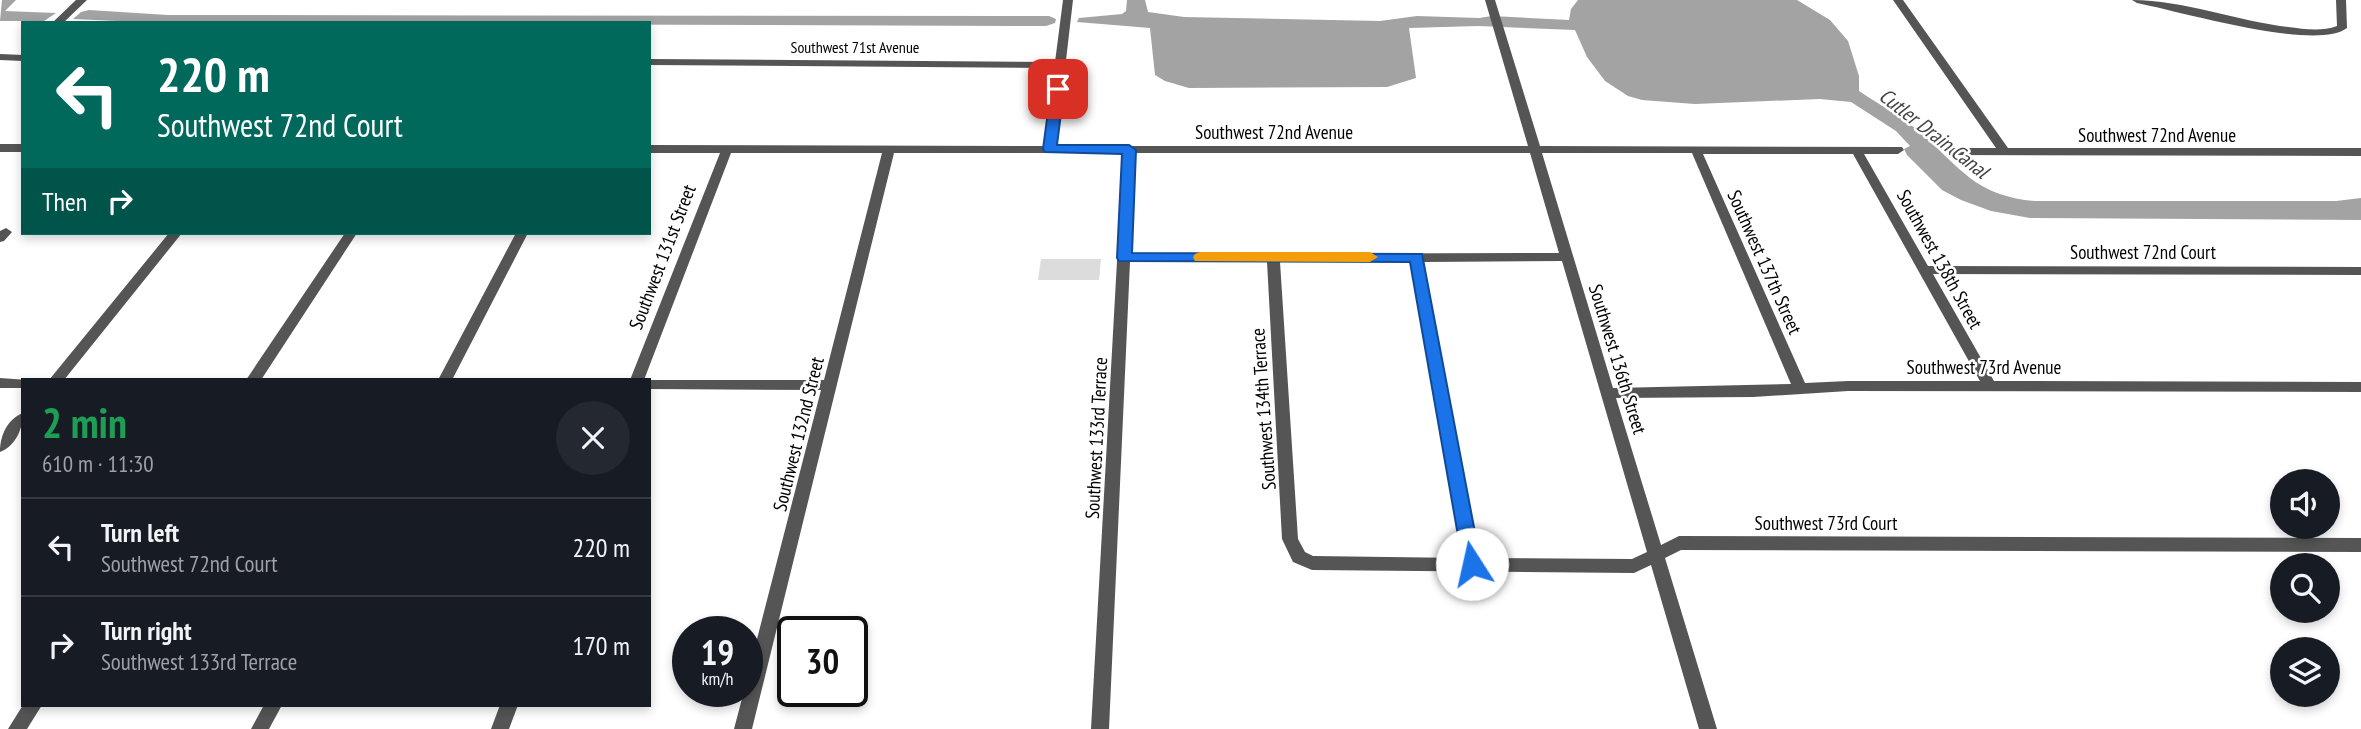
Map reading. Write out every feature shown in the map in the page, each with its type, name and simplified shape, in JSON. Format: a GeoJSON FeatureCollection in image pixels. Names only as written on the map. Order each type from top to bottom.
{"type":"FeatureCollection","features":[{"type":"Feature","properties":{"kind":"street"},"geometry":{"type":"LineString","coordinates":[[59,21],[82,0]]}},
{"type":"Feature","properties":{"kind":"street"},"geometry":{"type":"LineString","coordinates":[[1050,149],[1068,0]]}},
{"type":"Feature","properties":{"kind":"street","name":"Southwest 136th Street"},"geometry":{"type":"LineString","coordinates":[[1490,0],[1708,729]]}},
{"type":"Feature","properties":{"kind":"street"},"geometry":{"type":"LineString","coordinates":[[1898,0],[2005,152]]}},
{"type":"Feature","properties":{"kind":"street"},"geometry":{"type":"LineString","coordinates":[[2137,0],[2316,35],[2333,33],[2342,28],[2341,0]]}},
{"type":"Feature","properties":{"kind":"street"},"geometry":{"type":"LineString","coordinates":[[0,57],[21,56]]}},
{"type":"Feature","properties":{"kind":"street","name":"Southwest 71st Avenue"},"geometry":{"type":"LineString","coordinates":[[651,62],[1061,65]]}},
{"type":"Feature","properties":{"kind":"street"},"geometry":{"type":"LineString","coordinates":[[0,148],[21,148]]}},
{"type":"Feature","properties":{"kind":"street","name":"Southwest 72nd Avenue"},"geometry":{"type":"LineString","coordinates":[[651,149],[1898,150]]}},
{"type":"Feature","properties":{"kind":"street","name":"Southwest 131st Street"},"geometry":{"type":"LineString","coordinates":[[638,378],[727,149]]}},
{"type":"Feature","properties":{"kind":"street","name":"Southwest 132nd Street"},"geometry":{"type":"LineString","coordinates":[[743,729],[890,149]]}},
{"type":"Feature","properties":{"kind":"street","name":"Southwest 133rd Terrace"},"geometry":{"type":"LineString","coordinates":[[1100,729],[1129,150]]}},
{"type":"Feature","properties":{"kind":"street","name":"Southwest 137th Street"},"geometry":{"type":"LineString","coordinates":[[1696,150],[1800,389]]}},
{"type":"Feature","properties":{"kind":"street","name":"Southwest 138th Street"},"geometry":{"type":"LineString","coordinates":[[1857,151],[1990,387]]}},
{"type":"Feature","properties":{"kind":"street","name":"Southwest 72nd Avenue"},"geometry":{"type":"LineString","coordinates":[[1953,152],[2361,152]]}},
{"type":"Feature","properties":{"kind":"street"},"geometry":{"type":"LineString","coordinates":[[58,378],[174,235]]}},
{"type":"Feature","properties":{"kind":"street"},"geometry":{"type":"LineString","coordinates":[[254,378],[350,235]]}},
{"type":"Feature","properties":{"kind":"street"},"geometry":{"type":"LineString","coordinates":[[446,378],[521,235]]}},
{"type":"Feature","properties":{"kind":"street","name":"Southwest 134th Terrace"},"geometry":{"type":"LineString","coordinates":[[1273,257],[1290,533],[1292,546],[1299,557]]}},
{"type":"Feature","properties":{"kind":"street"},"geometry":{"type":"LineString","coordinates":[[1417,257],[1472,564]]}},
{"type":"Feature","properties":{"kind":"street"},"geometry":{"type":"LineString","coordinates":[[1124,258],[1567,257]]}},
{"type":"Feature","properties":{"kind":"street","name":"Southwest 72nd Court"},"geometry":{"type":"LineString","coordinates":[[1924,270],[2361,271]]}},
{"type":"Feature","properties":{"kind":"street"},"geometry":{"type":"LineString","coordinates":[[0,383],[21,383]]}},
{"type":"Feature","properties":{"kind":"street"},"geometry":{"type":"LineString","coordinates":[[651,384],[830,385]]}},
{"type":"Feature","properties":{"kind":"street","name":"Southwest 73rd Avenue"},"geometry":{"type":"LineString","coordinates":[[1608,393],[1753,392],[1848,386],[2361,387]]}},
{"type":"Feature","properties":{"kind":"street"},"geometry":{"type":"LineString","coordinates":[[0,446],[21,420]]}},
{"type":"Feature","properties":{"kind":"street","name":"Southwest 73rd Court"},"geometry":{"type":"LineString","coordinates":[[1299,557],[1320,564],[1634,566],[1679,543],[2361,545]]}},
{"type":"Feature","properties":{"kind":"street"},"geometry":{"type":"LineString","coordinates":[[17,729],[32,707]]}},
{"type":"Feature","properties":{"kind":"street"},"geometry":{"type":"LineString","coordinates":[[260,729],[272,707]]}},
{"type":"Feature","properties":{"kind":"street"},"geometry":{"type":"LineString","coordinates":[[500,729],[508,707]]}},
{"type":"Feature","properties":{"kind":"shaded area"},"geometry":{"type":"Polygon","coordinates":[[[2,0],[16,0],[5,11],[56,13],[44,21],[0,21],[2,0]]]}},
{"type":"Feature","properties":{"kind":"shaded area"},"geometry":{"type":"Polygon","coordinates":[[[1127,0],[1145,0],[1148,12],[1184,17],[1380,21],[1417,16],[1569,20],[1571,9],[1578,0],[1797,0],[1830,20],[1848,41],[1859,76],[1859,91],[1913,127],[1965,174],[1987,189],[2034,201],[2336,201],[2361,198],[2361,220],[2030,218],[1991,211],[1942,190],[1907,155],[1904,149],[1910,146],[1896,131],[1851,102],[1820,99],[1695,104],[1642,100],[1628,96],[1605,81],[1587,57],[1575,30],[1478,26],[1409,28],[1416,78],[1387,87],[1189,88],[1155,75],[1150,28],[1077,22],[1079,18],[1122,14],[1126,11],[1127,0]]]}},
{"type":"Feature","properties":{"kind":"shaded area"},"geometry":{"type":"Polygon","coordinates":[[[89,10],[168,15],[1049,16],[1056,19],[1055,23],[1046,26],[651,25],[651,21],[73,19],[81,12],[89,10]]]}},
{"type":"Feature","properties":{"kind":"shaded area"},"geometry":{"type":"Polygon","coordinates":[[[1041,259],[1101,259],[1099,280],[1038,280],[1041,259]]]}},
{"type":"Feature","properties":{"kind":"slow traffic"},"geometry":{"type":"LineString","coordinates":[[1200,257],[1370,257]]}},
{"type":"Feature","properties":{"kind":"route"},"geometry":{"type":"LineString","coordinates":[[1058,89],[1050,149],[1129,150],[1124,258],[1417,257],[1472,564]]}},
{"type":"Feature","properties":{"kind":"water label","name":"Cutler Drain Canal"},"geometry":{"type":"Point","coordinates":[1934,133]}}]}
